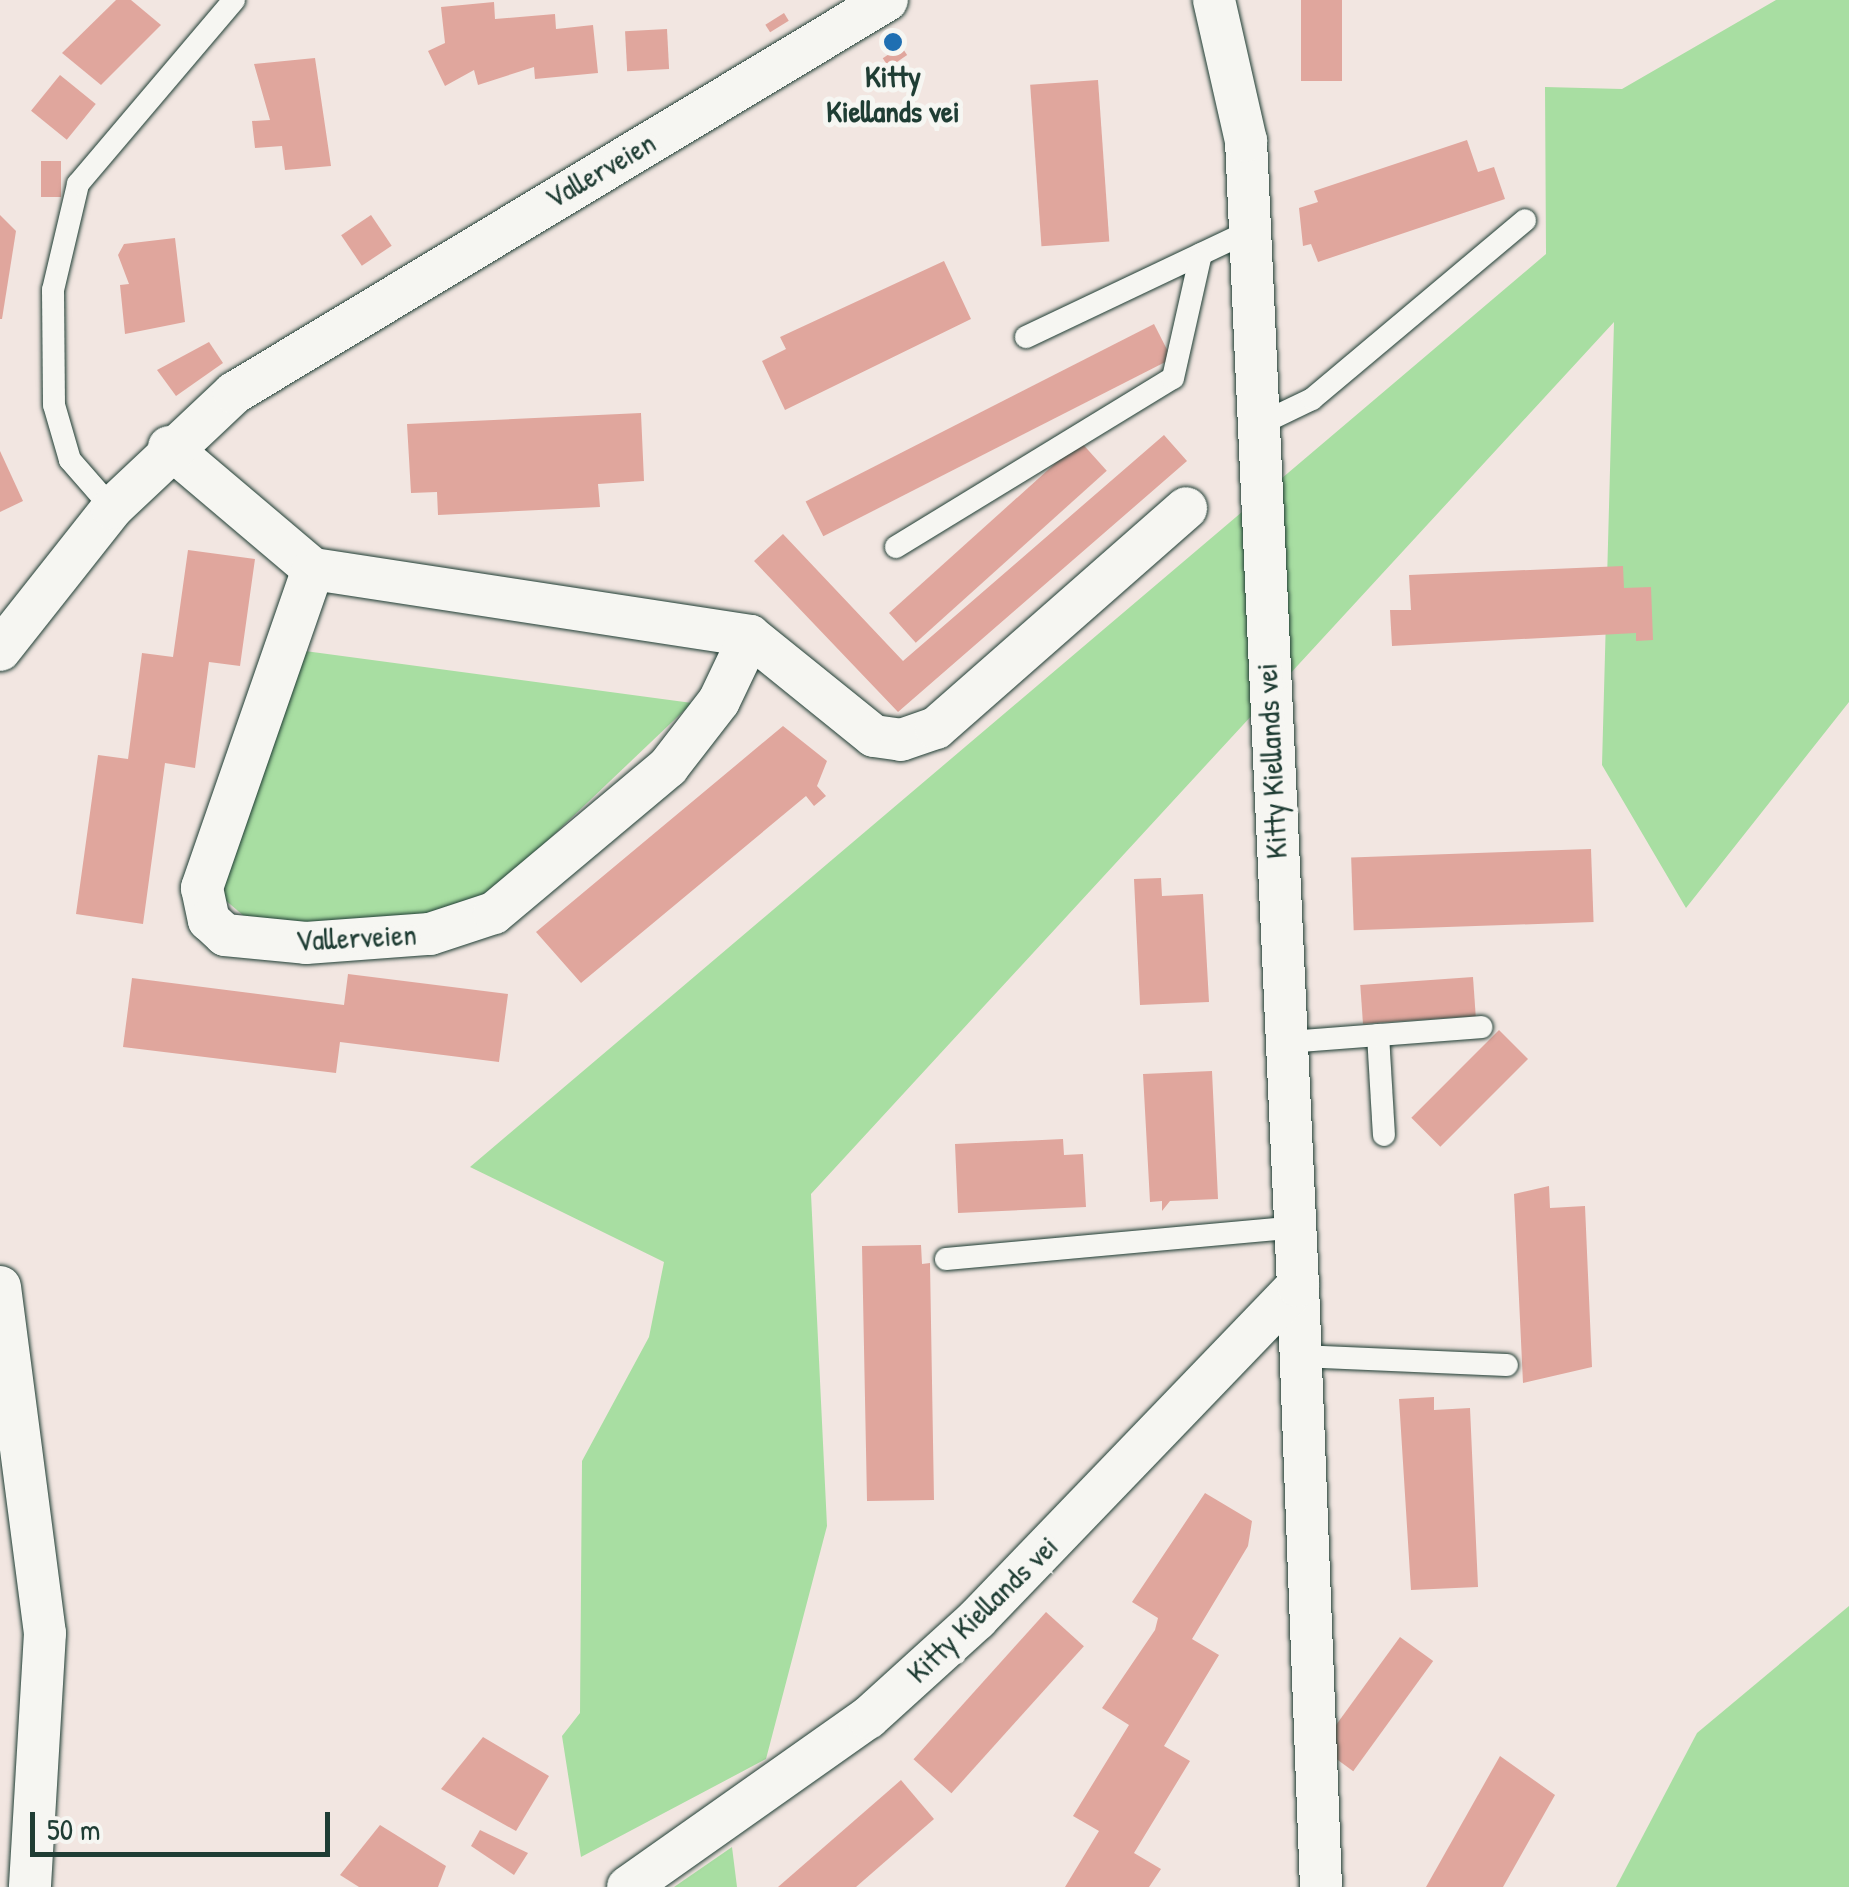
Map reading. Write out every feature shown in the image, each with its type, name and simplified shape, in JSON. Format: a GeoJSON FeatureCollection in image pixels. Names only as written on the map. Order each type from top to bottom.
{"type":"FeatureCollection","features":[{"type":"Feature","properties":{"kind":"street","name":"Vallerveien"},"geometry":{"type":"LineString","coordinates":[[0,650],[112,508],[169,447],[234,393],[887,0]]}},
{"type":"Feature","properties":{"kind":"street","name":"Kitty Kiellands vei"},"geometry":{"type":"LineString","coordinates":[[1214,0],[1246,142],[1256,426],[1296,1227],[1321,1887]]}},
{"type":"Feature","properties":{"kind":"street"},"geometry":{"type":"LineString","coordinates":[[169,447],[313,569],[750,636],[874,736],[901,740],[936,728],[1186,508]]}},
{"type":"Feature","properties":{"kind":"street","name":"Vallerveien"},"geometry":{"type":"LineString","coordinates":[[313,569],[202,888],[209,920],[225,935],[306,943],[430,934],[494,913],[668,767],[719,701],[750,636]]}},
{"type":"Feature","properties":{"kind":"street","name":"Kitty Kiellands vei"},"geometry":{"type":"LineString","coordinates":[[628,1887],[868,1718],[990,1606],[1298,1286]]}},
{"type":"Feature","properties":{"kind":"street"},"geometry":{"type":"LineString","coordinates":[[0,1287],[45,1633],[30,1887]]}},
{"type":"Feature","properties":{"kind":"lane"},"geometry":{"type":"LineString","coordinates":[[112,508],[70,460],[54,405],[53,290],[78,184],[234,0]]}},
{"type":"Feature","properties":{"kind":"lane"},"geometry":{"type":"LineString","coordinates":[[1256,426],[1312,399],[1525,220]]}},
{"type":"Feature","properties":{"kind":"lane"},"geometry":{"type":"LineString","coordinates":[[1026,337],[1249,231]]}},
{"type":"Feature","properties":{"kind":"lane"},"geometry":{"type":"LineString","coordinates":[[896,548],[956,502],[1173,378],[1200,254]]}},
{"type":"Feature","properties":{"kind":"lane"},"geometry":{"type":"LineString","coordinates":[[1288,1042],[1482,1027]]}},
{"type":"Feature","properties":{"kind":"lane"},"geometry":{"type":"LineString","coordinates":[[1378,1035],[1384,1136]]}},
{"type":"Feature","properties":{"kind":"lane"},"geometry":{"type":"LineString","coordinates":[[946,1259],[1296,1227]]}},
{"type":"Feature","properties":{"kind":"lane"},"geometry":{"type":"LineString","coordinates":[[1299,1356],[1506,1365]]}},
{"type":"Feature","properties":{"kind":"green space"},"geometry":{"type":"Polygon","coordinates":[[[1776,0],[1849,0],[1849,702],[1686,908],[1602,765],[1614,322],[811,1194],[827,1526],[766,1759],[581,1857],[562,1736],[580,1713],[582,1461],[649,1337],[664,1262],[470,1167],[1546,254],[1545,87],[1622,89],[1776,0]]]}},
{"type":"Feature","properties":{"kind":"green space"},"geometry":{"type":"Polygon","coordinates":[[[305,651],[692,703],[502,884],[445,914],[333,930],[251,922],[224,899],[225,862],[305,651]]]}},
{"type":"Feature","properties":{"kind":"green space"},"geometry":{"type":"Polygon","coordinates":[[[1849,1606],[1849,1887],[1616,1887],[1697,1733],[1849,1606]]]}},
{"type":"Feature","properties":{"kind":"green space"},"geometry":{"type":"Polygon","coordinates":[[[732,1847],[737,1887],[674,1887],[732,1847]]]}},
{"type":"Feature","properties":{"kind":"building"},"geometry":{"type":"Polygon","coordinates":[[[116,0],[131,0],[161,25],[101,85],[62,53],[116,0]]]}},
{"type":"Feature","properties":{"kind":"building"},"geometry":{"type":"Polygon","coordinates":[[[1301,0],[1342,0],[1342,81],[1301,81],[1301,0]]]}},
{"type":"Feature","properties":{"kind":"building"},"geometry":{"type":"Polygon","coordinates":[[[494,2],[495,19],[555,14],[556,29],[593,25],[598,73],[535,79],[534,67],[478,85],[474,70],[445,86],[428,51],[445,43],[441,7],[494,2]]]}},
{"type":"Feature","properties":{"kind":"building"},"geometry":{"type":"Polygon","coordinates":[[[784,13],[789,21],[770,32],[765,25],[784,13]]]}},
{"type":"Feature","properties":{"kind":"building"},"geometry":{"type":"Polygon","coordinates":[[[667,29],[669,69],[627,71],[625,31],[667,29]]]}},
{"type":"Feature","properties":{"kind":"building"},"geometry":{"type":"Polygon","coordinates":[[[901,46],[907,55],[889,67],[883,58],[901,46]]]}},
{"type":"Feature","properties":{"kind":"building"},"geometry":{"type":"Polygon","coordinates":[[[315,58],[331,166],[285,170],[282,146],[255,148],[252,121],[270,120],[254,64],[315,58]]]}},
{"type":"Feature","properties":{"kind":"building"},"geometry":{"type":"Polygon","coordinates":[[[60,75],[96,104],[67,140],[31,111],[60,75]]]}},
{"type":"Feature","properties":{"kind":"building"},"geometry":{"type":"Polygon","coordinates":[[[1098,80],[1109,242],[1041,246],[1030,85],[1098,80]]]}},
{"type":"Feature","properties":{"kind":"building"},"geometry":{"type":"Polygon","coordinates":[[[1467,140],[1478,172],[1494,167],[1505,199],[1318,262],[1311,244],[1303,246],[1299,208],[1318,202],[1314,191],[1467,140]]]}},
{"type":"Feature","properties":{"kind":"building"},"geometry":{"type":"Polygon","coordinates":[[[41,161],[61,161],[61,197],[41,197],[41,161]]]}},
{"type":"Feature","properties":{"kind":"building"},"geometry":{"type":"Polygon","coordinates":[[[0,215],[16,231],[2,319],[0,319],[0,215]]]}},
{"type":"Feature","properties":{"kind":"building"},"geometry":{"type":"Polygon","coordinates":[[[371,215],[392,246],[362,266],[341,235],[371,215]]]}},
{"type":"Feature","properties":{"kind":"building"},"geometry":{"type":"Polygon","coordinates":[[[175,238],[185,322],[125,334],[120,285],[129,284],[118,255],[124,244],[175,238]]]}},
{"type":"Feature","properties":{"kind":"building"},"geometry":{"type":"Polygon","coordinates":[[[944,261],[971,319],[785,410],[762,361],[786,349],[780,337],[944,261]]]}},
{"type":"Feature","properties":{"kind":"building"},"geometry":{"type":"Polygon","coordinates":[[[1154,324],[1172,359],[823,536],[806,502],[1154,324]]]}},
{"type":"Feature","properties":{"kind":"building"},"geometry":{"type":"Polygon","coordinates":[[[209,342],[223,363],[176,396],[157,370],[209,342]]]}},
{"type":"Feature","properties":{"kind":"building"},"geometry":{"type":"Polygon","coordinates":[[[641,413],[644,481],[598,484],[600,507],[438,515],[437,492],[411,493],[407,424],[641,413]]]}},
{"type":"Feature","properties":{"kind":"building"},"geometry":{"type":"Polygon","coordinates":[[[1164,435],[1187,461],[898,712],[754,561],[783,534],[903,661],[1164,435]]]}},
{"type":"Feature","properties":{"kind":"building"},"geometry":{"type":"Polygon","coordinates":[[[1080,441],[1107,471],[916,643],[889,613],[1080,441]]]}},
{"type":"Feature","properties":{"kind":"building"},"geometry":{"type":"Polygon","coordinates":[[[0,451],[23,501],[0,512],[0,451]]]}},
{"type":"Feature","properties":{"kind":"building"},"geometry":{"type":"Polygon","coordinates":[[[188,550],[255,559],[240,666],[209,662],[195,768],[165,763],[143,924],[76,914],[98,755],[128,759],[142,653],[173,657],[188,550]]]}},
{"type":"Feature","properties":{"kind":"building"},"geometry":{"type":"Polygon","coordinates":[[[1623,566],[1624,588],[1651,587],[1653,640],[1636,641],[1636,633],[1392,646],[1390,610],[1411,610],[1409,575],[1623,566]]]}},
{"type":"Feature","properties":{"kind":"building"},"geometry":{"type":"Polygon","coordinates":[[[783,726],[827,761],[817,786],[826,796],[814,806],[806,796],[581,983],[536,932],[783,726]]]}},
{"type":"Feature","properties":{"kind":"building"},"geometry":{"type":"Polygon","coordinates":[[[1591,849],[1594,922],[1354,930],[1351,857],[1591,849]]]}},
{"type":"Feature","properties":{"kind":"building"},"geometry":{"type":"Polygon","coordinates":[[[1161,878],[1162,896],[1203,894],[1209,1002],[1140,1005],[1134,879],[1161,878]]]}},
{"type":"Feature","properties":{"kind":"building"},"geometry":{"type":"Polygon","coordinates":[[[348,974],[508,994],[499,1062],[340,1042],[336,1073],[123,1047],[132,978],[344,1005],[348,974]]]}},
{"type":"Feature","properties":{"kind":"building"},"geometry":{"type":"Polygon","coordinates":[[[1473,977],[1476,1016],[1363,1024],[1360,985],[1473,977]]]}},
{"type":"Feature","properties":{"kind":"building"},"geometry":{"type":"Polygon","coordinates":[[[1499,1030],[1528,1059],[1440,1147],[1411,1118],[1499,1030]]]}},
{"type":"Feature","properties":{"kind":"building"},"geometry":{"type":"Polygon","coordinates":[[[1212,1071],[1218,1199],[1170,1201],[1162,1211],[1162,1201],[1150,1202],[1143,1074],[1212,1071]]]}},
{"type":"Feature","properties":{"kind":"building"},"geometry":{"type":"Polygon","coordinates":[[[1063,1139],[1064,1155],[1083,1154],[1086,1207],[958,1213],[955,1144],[1063,1139]]]}},
{"type":"Feature","properties":{"kind":"building"},"geometry":{"type":"Polygon","coordinates":[[[1549,1186],[1550,1208],[1585,1206],[1592,1367],[1523,1383],[1514,1194],[1549,1186]]]}},
{"type":"Feature","properties":{"kind":"building"},"geometry":{"type":"Polygon","coordinates":[[[921,1245],[922,1264],[930,1263],[934,1500],[867,1501],[862,1246],[921,1245]]]}},
{"type":"Feature","properties":{"kind":"building"},"geometry":{"type":"Polygon","coordinates":[[[1434,1397],[1434,1410],[1470,1408],[1478,1587],[1411,1590],[1399,1399],[1434,1397]]]}},
{"type":"Feature","properties":{"kind":"building"},"geometry":{"type":"Polygon","coordinates":[[[1205,1493],[1252,1521],[1248,1546],[1192,1639],[1219,1655],[1164,1746],[1190,1761],[1134,1853],[1161,1869],[1149,1887],[1065,1887],[1099,1831],[1073,1816],[1129,1725],[1102,1708],[1155,1630],[1158,1618],[1132,1602],[1205,1493]]]}},
{"type":"Feature","properties":{"kind":"building"},"geometry":{"type":"Polygon","coordinates":[[[1046,1612],[1084,1646],[951,1793],[914,1759],[1046,1612]]]}},
{"type":"Feature","properties":{"kind":"building"},"geometry":{"type":"Polygon","coordinates":[[[1400,1637],[1433,1661],[1353,1771],[1320,1747],[1400,1637]]]}},
{"type":"Feature","properties":{"kind":"building"},"geometry":{"type":"Polygon","coordinates":[[[483,1737],[549,1776],[516,1831],[441,1789],[483,1737]]]}},
{"type":"Feature","properties":{"kind":"building"},"geometry":{"type":"Polygon","coordinates":[[[1500,1756],[1555,1795],[1503,1887],[1426,1887],[1500,1756]]]}},
{"type":"Feature","properties":{"kind":"building"},"geometry":{"type":"Polygon","coordinates":[[[901,1780],[934,1819],[856,1887],[778,1887],[901,1780]]]}},
{"type":"Feature","properties":{"kind":"building"},"geometry":{"type":"Polygon","coordinates":[[[380,1825],[446,1866],[438,1887],[359,1887],[340,1875],[380,1825]]]}},
{"type":"Feature","properties":{"kind":"building"},"geometry":{"type":"Polygon","coordinates":[[[480,1830],[528,1853],[514,1875],[471,1846],[480,1830]]]}},
{"type":"Feature","properties":{"kind":"place","name":"Kitty Kiellands vei"},"geometry":{"type":"Point","coordinates":[893,42]}}]}
